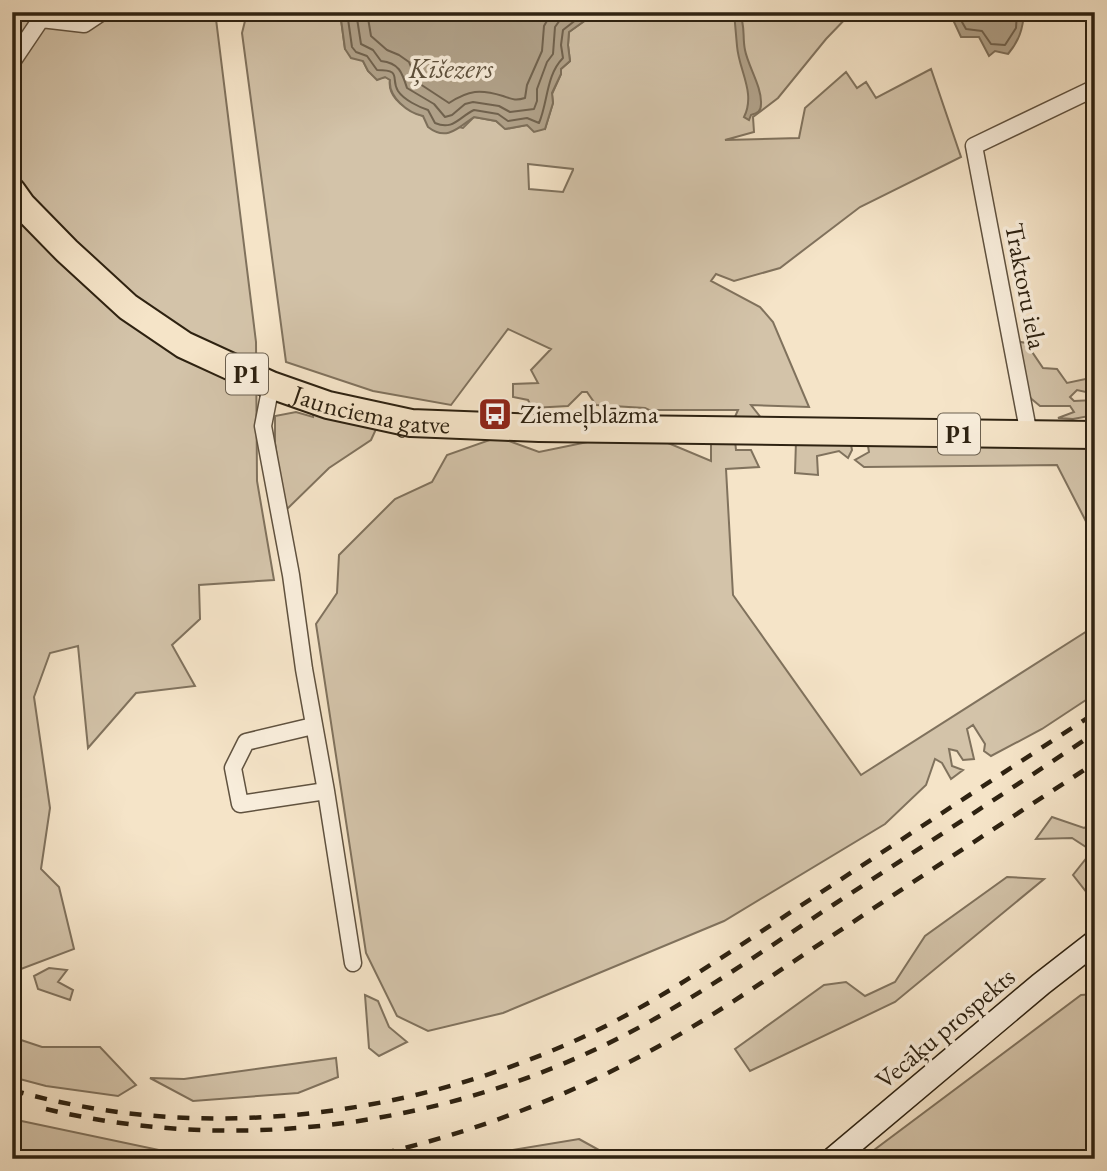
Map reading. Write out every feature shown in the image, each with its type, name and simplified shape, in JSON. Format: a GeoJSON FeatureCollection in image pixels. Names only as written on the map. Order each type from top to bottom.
{"type":"FeatureCollection","features":[{"type":"Feature","properties":{"kind":"main road","name":"Jaunciema gatve"},"geometry":{"type":"LineString","coordinates":[[12,191],[67,251],[128,307],[184,345],[271,385],[328,405],[411,424],[701,432],[790,430],[1095,435]]}},
{"type":"Feature","properties":{"kind":"main road","name":"Vecāķu prospekts"},"geometry":{"type":"LineString","coordinates":[[833,1159],[1095,942]]}},
{"type":"Feature","properties":{"kind":"street"},"geometry":{"type":"LineString","coordinates":[[12,62],[41,19],[84,24],[103,12]]}},
{"type":"Feature","properties":{"kind":"street","name":"Traktoru iela"},"geometry":{"type":"LineString","coordinates":[[1029,435],[974,146],[1095,88]]}},
{"type":"Feature","properties":{"kind":"street"},"geometry":{"type":"LineString","coordinates":[[271,385],[263,425],[291,575],[313,726],[353,963]]}},
{"type":"Feature","properties":{"kind":"street"},"geometry":{"type":"LineString","coordinates":[[313,726],[246,742],[233,768],[240,804],[326,791]]}},
{"type":"Feature","properties":{"kind":"shaded area"},"geometry":{"type":"Polygon","coordinates":[[[12,12],[340,12],[345,49],[363,61],[368,71],[377,79],[386,77],[390,80],[396,99],[405,107],[429,119],[463,128],[474,117],[496,121],[506,129],[527,125],[545,129],[553,103],[552,94],[561,69],[570,61],[569,32],[597,12],[852,12],[778,98],[753,117],[754,132],[725,140],[799,138],[805,108],[846,72],[857,88],[866,82],[876,98],[931,69],[961,157],[860,207],[780,268],[734,281],[716,274],[711,281],[760,307],[773,322],[809,407],[751,405],[762,419],[734,419],[738,410],[649,410],[596,405],[587,392],[582,392],[568,406],[532,408],[528,400],[513,397],[513,384],[538,383],[531,370],[551,349],[508,329],[451,405],[373,391],[286,362],[242,33],[245,21],[216,19],[256,342],[257,481],[274,580],[199,585],[200,619],[172,645],[195,686],[136,693],[88,748],[78,646],[50,653],[34,697],[50,808],[41,869],[59,887],[74,949],[13,972],[12,831],[16,824],[12,792],[12,12]],[[528,164],[529,189],[563,192],[573,169],[528,164]]]}},
{"type":"Feature","properties":{"kind":"shaded area"},"geometry":{"type":"Polygon","coordinates":[[[1010,340],[1026,343],[1043,368],[1057,369],[1067,383],[1095,377],[1095,394],[1077,390],[1070,397],[1074,401],[1095,400],[1095,415],[1073,419],[1058,418],[1074,412],[1070,406],[1040,406],[1028,396],[1010,340]]]}},
{"type":"Feature","properties":{"kind":"shaded area"},"geometry":{"type":"Polygon","coordinates":[[[313,411],[377,427],[371,440],[329,468],[284,512],[275,443],[275,416],[296,412],[313,417],[313,411]]]}},
{"type":"Feature","properties":{"kind":"shaded area"},"geometry":{"type":"Polygon","coordinates":[[[498,437],[539,452],[607,438],[661,440],[711,461],[711,439],[735,440],[736,450],[751,450],[759,467],[726,469],[733,595],[861,775],[1095,626],[1095,694],[1042,729],[991,756],[984,751],[985,744],[973,725],[967,729],[974,759],[963,760],[957,751],[949,749],[952,766],[963,770],[951,779],[942,763],[935,759],[926,785],[885,824],[724,921],[503,1013],[428,1031],[397,1016],[366,953],[316,624],[337,593],[339,555],[395,499],[432,482],[447,455],[498,437]]]}},
{"type":"Feature","properties":{"kind":"shaded area"},"geometry":{"type":"Polygon","coordinates":[[[850,439],[852,450],[848,458],[839,451],[817,456],[818,475],[795,473],[796,441],[850,439]]]}},
{"type":"Feature","properties":{"kind":"shaded area"},"geometry":{"type":"Polygon","coordinates":[[[867,440],[1095,446],[1095,539],[1057,465],[864,467],[855,460],[869,452],[867,440]]]}},
{"type":"Feature","properties":{"kind":"shaded area"},"geometry":{"type":"Polygon","coordinates":[[[1052,817],[1084,828],[1095,823],[1095,903],[1073,875],[1092,851],[1072,838],[1036,839],[1052,817]]]}},
{"type":"Feature","properties":{"kind":"shaded area"},"geometry":{"type":"Polygon","coordinates":[[[1007,877],[1044,879],[895,1002],[750,1071],[735,1049],[824,985],[846,982],[865,996],[895,982],[925,936],[1007,877]]]}},
{"type":"Feature","properties":{"kind":"shaded area"},"geometry":{"type":"Polygon","coordinates":[[[49,968],[67,970],[58,982],[73,990],[70,1000],[38,989],[34,976],[49,968]]]}},
{"type":"Feature","properties":{"kind":"shaded area"},"geometry":{"type":"Polygon","coordinates":[[[1095,994],[1095,1159],[862,1159],[1081,995],[1095,994]]]}},
{"type":"Feature","properties":{"kind":"shaded area"},"geometry":{"type":"Polygon","coordinates":[[[365,995],[378,1001],[389,1027],[407,1042],[379,1056],[369,1048],[365,995]]]}},
{"type":"Feature","properties":{"kind":"shaded area"},"geometry":{"type":"Polygon","coordinates":[[[12,1037],[42,1047],[100,1047],[136,1085],[118,1096],[46,1086],[12,1077],[12,1037]]]}},
{"type":"Feature","properties":{"kind":"shaded area"},"geometry":{"type":"Polygon","coordinates":[[[336,1058],[338,1077],[298,1093],[193,1101],[150,1078],[184,1079],[336,1058]]]}},
{"type":"Feature","properties":{"kind":"shaded area"},"geometry":{"type":"Polygon","coordinates":[[[12,1119],[159,1150],[158,1159],[12,1159],[12,1119]]]}},
{"type":"Feature","properties":{"kind":"shaded area"},"geometry":{"type":"Polygon","coordinates":[[[579,1139],[599,1150],[603,1159],[481,1159],[482,1155],[579,1139]]]}},
{"type":"Feature","properties":{"kind":"water","name":"Ķīšezers"},"geometry":{"type":"Polygon","coordinates":[[[340,12],[597,12],[569,32],[570,61],[561,69],[552,93],[553,103],[545,129],[534,132],[527,125],[505,129],[496,121],[474,117],[458,129],[441,133],[428,127],[423,116],[411,112],[400,103],[392,92],[390,80],[385,77],[377,80],[363,61],[351,58],[345,49],[340,12]]]}},
{"type":"Feature","properties":{"kind":"water"},"geometry":{"type":"Polygon","coordinates":[[[734,12],[739,12],[741,17],[745,50],[761,97],[760,110],[751,115],[749,120],[744,117],[748,91],[738,55],[734,12]]]}},
{"type":"Feature","properties":{"kind":"water"},"geometry":{"type":"Polygon","coordinates":[[[957,12],[1024,12],[1023,24],[1008,54],[995,51],[989,56],[979,37],[961,37],[954,22],[957,12]]]}},
{"type":"Feature","properties":{"kind":"railway"},"geometry":{"type":"LineString","coordinates":[[12,1090],[80,1106],[150,1115],[220,1118],[291,1115],[361,1106],[430,1091],[498,1071],[563,1046],[652,1001],[1095,713]]}},
{"type":"Feature","properties":{"kind":"railway"},"geometry":{"type":"LineString","coordinates":[[46,1109],[119,1123],[192,1130],[266,1130],[340,1124],[413,1111],[484,1092],[554,1068],[621,1037],[702,990],[1095,733]]}},
{"type":"Feature","properties":{"kind":"railway"},"geometry":{"type":"LineString","coordinates":[[359,1159],[431,1141],[501,1118],[570,1091],[637,1058],[744,995],[1095,763]]}},
{"type":"Feature","properties":{"kind":"place","name":"Ziemeļblāzma"},"geometry":{"type":"Point","coordinates":[495,414]}}]}
